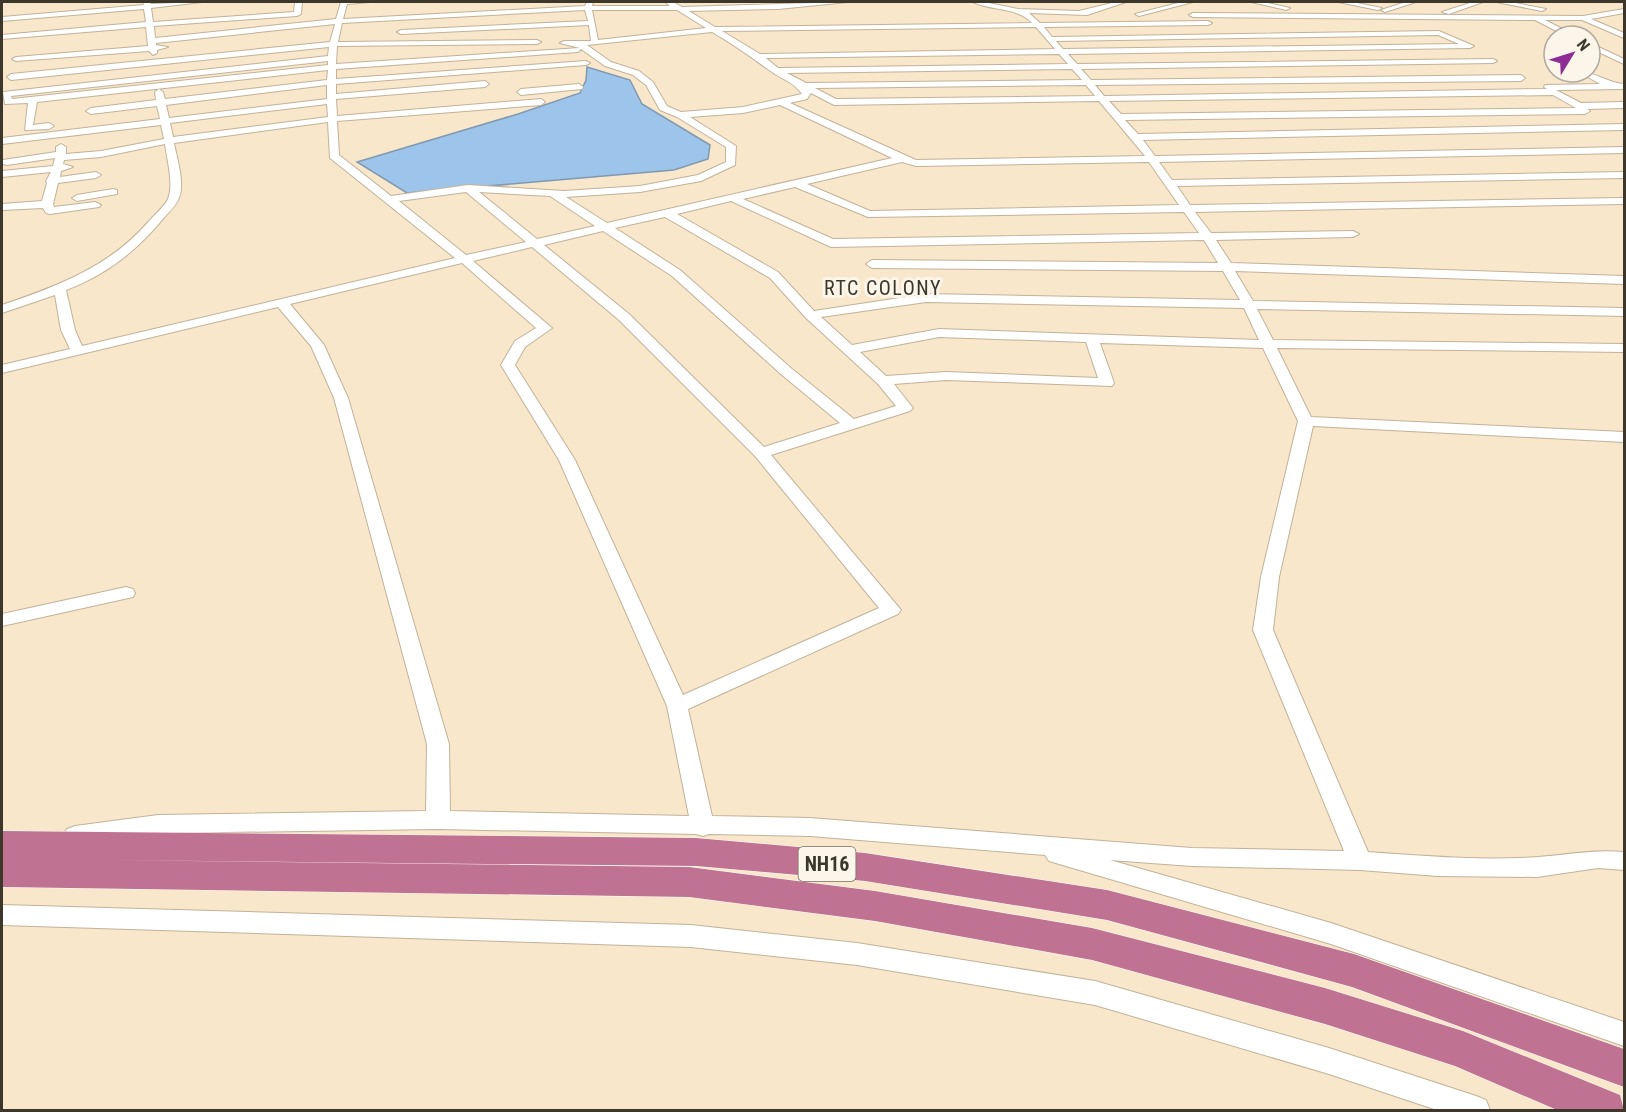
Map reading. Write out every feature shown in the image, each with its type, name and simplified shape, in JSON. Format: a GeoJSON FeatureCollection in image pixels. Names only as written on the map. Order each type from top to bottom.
{"type":"FeatureCollection","features":[{"type":"Feature","properties":{"kind":"highway","name":"NH16"},"geometry":{"type":"LineString","coordinates":[[2,852],[696,852],[865,867],[1107,905],[1343,968],[1624,1068]]}},
{"type":"Feature","properties":{"kind":"highway","name":"NH16"},"geometry":{"type":"LineString","coordinates":[[2,852],[689,882],[875,906],[1092,944],[1325,1006],[1463,1050],[1605,1110]]}},
{"type":"Feature","properties":{"kind":"street"},"geometry":{"type":"LineString","coordinates":[[2,2],[12,2]]}},
{"type":"Feature","properties":{"kind":"street"},"geometry":{"type":"LineString","coordinates":[[23,25],[37,2],[47,2]]}},
{"type":"Feature","properties":{"kind":"street"},"geometry":{"type":"LineString","coordinates":[[297,14],[298,2],[304,2]]}},
{"type":"Feature","properties":{"kind":"street"},"geometry":{"type":"LineString","coordinates":[[366,2],[336,55],[334,156],[353,174],[465,259],[545,328],[520,344],[508,364],[567,460],[677,706],[702,827]]}},
{"type":"Feature","properties":{"kind":"street"},"geometry":{"type":"LineString","coordinates":[[601,2],[728,8],[844,2]]}},
{"type":"Feature","properties":{"kind":"street"},"geometry":{"type":"LineString","coordinates":[[394,33],[489,14],[590,11],[720,2]]}},
{"type":"Feature","properties":{"kind":"street"},"geometry":{"type":"LineString","coordinates":[[776,6],[794,2]]}},
{"type":"Feature","properties":{"kind":"street"},"geometry":{"type":"LineString","coordinates":[[977,2],[1014,10],[1119,14]]}},
{"type":"Feature","properties":{"kind":"street"},"geometry":{"type":"LineString","coordinates":[[1078,13],[1123,2]]}},
{"type":"Feature","properties":{"kind":"street"},"geometry":{"type":"LineString","coordinates":[[1149,2],[1171,6]]}},
{"type":"Feature","properties":{"kind":"street"},"geometry":{"type":"LineString","coordinates":[[1139,14],[1189,2]]}},
{"type":"Feature","properties":{"kind":"street"},"geometry":{"type":"LineString","coordinates":[[1255,2],[1330,16]]}},
{"type":"Feature","properties":{"kind":"street"},"geometry":{"type":"LineString","coordinates":[[1342,2],[1427,18],[1479,2]]}},
{"type":"Feature","properties":{"kind":"street"},"geometry":{"type":"LineString","coordinates":[[1385,10],[1412,2]]}},
{"type":"Feature","properties":{"kind":"street"},"geometry":{"type":"LineString","coordinates":[[1500,2],[1542,9]]}},
{"type":"Feature","properties":{"kind":"street"},"geometry":{"type":"LineString","coordinates":[[2,31],[23,25],[147,5],[197,4],[191,21],[157,80],[101,154],[60,152],[2,162]]}},
{"type":"Feature","properties":{"kind":"street"},"geometry":{"type":"LineString","coordinates":[[674,4],[758,56],[776,71],[834,102],[1556,92]]}},
{"type":"Feature","properties":{"kind":"street"},"geometry":{"type":"LineString","coordinates":[[1014,10],[1038,4]]}},
{"type":"Feature","properties":{"kind":"street"},"geometry":{"type":"LineString","coordinates":[[2,37],[23,25],[147,5]]}},
{"type":"Feature","properties":{"kind":"street"},"geometry":{"type":"LineString","coordinates":[[2,309],[60,290],[106,268],[152,225],[174,197],[173,165],[157,80],[147,5]]}},
{"type":"Feature","properties":{"kind":"street"},"geometry":{"type":"LineString","coordinates":[[336,55],[375,7]]}},
{"type":"Feature","properties":{"kind":"street"},"geometry":{"type":"LineString","coordinates":[[2,8],[23,25]]}},
{"type":"Feature","properties":{"kind":"street"},"geometry":{"type":"LineString","coordinates":[[1014,10],[1031,17],[1074,66],[1135,137],[1189,210],[1227,267],[1248,304],[1306,420],[1270,577],[1263,630],[1360,861]]}},
{"type":"Feature","properties":{"kind":"street"},"geometry":{"type":"LineString","coordinates":[[330,11],[344,107]]}},
{"type":"Feature","properties":{"kind":"street"},"geometry":{"type":"LineString","coordinates":[[10,71],[157,80],[336,55],[489,14],[590,11]]}},
{"type":"Feature","properties":{"kind":"street"},"geometry":{"type":"LineString","coordinates":[[590,11],[595,38]]}},
{"type":"Feature","properties":{"kind":"street"},"geometry":{"type":"LineString","coordinates":[[1129,14],[1583,18],[1624,11]]}},
{"type":"Feature","properties":{"kind":"street"},"geometry":{"type":"LineString","coordinates":[[91,115],[239,36],[297,14],[308,13]]}},
{"type":"Feature","properties":{"kind":"street"},"geometry":{"type":"LineString","coordinates":[[2,14],[23,25],[157,80],[336,55],[453,115],[541,102]]}},
{"type":"Feature","properties":{"kind":"street"},"geometry":{"type":"LineString","coordinates":[[81,103],[157,80],[336,55],[489,14]]}},
{"type":"Feature","properties":{"kind":"street"},"geometry":{"type":"LineString","coordinates":[[489,14],[489,40]]}},
{"type":"Feature","properties":{"kind":"street"},"geometry":{"type":"LineString","coordinates":[[1197,15],[1440,205]]}},
{"type":"Feature","properties":{"kind":"street"},"geometry":{"type":"LineString","coordinates":[[1534,18],[1547,24]]}},
{"type":"Feature","properties":{"kind":"street"},"geometry":{"type":"LineString","coordinates":[[1583,18],[1623,36]]}},
{"type":"Feature","properties":{"kind":"street"},"geometry":{"type":"LineString","coordinates":[[2,19],[23,25]]}},
{"type":"Feature","properties":{"kind":"street"},"geometry":{"type":"LineString","coordinates":[[191,21],[239,36],[445,75],[586,63]]}},
{"type":"Feature","properties":{"kind":"street"},"geometry":{"type":"LineString","coordinates":[[560,35],[595,38],[715,29],[1208,23]]}},
{"type":"Feature","properties":{"kind":"street"},"geometry":{"type":"LineString","coordinates":[[1050,39],[1439,33],[1470,46],[1532,82],[1556,92],[1582,108],[1624,142]]}},
{"type":"Feature","properties":{"kind":"street"},"geometry":{"type":"LineString","coordinates":[[10,71],[157,80],[336,55],[359,35]]}},
{"type":"Feature","properties":{"kind":"street"},"geometry":{"type":"LineString","coordinates":[[10,71],[8,102],[336,55],[439,43],[548,35]]}},
{"type":"Feature","properties":{"kind":"street"},"geometry":{"type":"LineString","coordinates":[[157,80],[239,36],[336,55],[442,60],[578,46],[595,38]]}},
{"type":"Feature","properties":{"kind":"street"},"geometry":{"type":"LineString","coordinates":[[2,174],[60,152],[157,80],[239,36],[336,55],[447,87],[492,83]]}},
{"type":"Feature","properties":{"kind":"street"},"geometry":{"type":"LineString","coordinates":[[1613,41],[1623,36]]}},
{"type":"Feature","properties":{"kind":"street"},"geometry":{"type":"LineString","coordinates":[[390,200],[468,188],[550,191],[564,194],[640,189],[701,178],[731,163],[731,146],[680,115],[663,108],[650,84],[636,73],[608,64],[578,46],[489,40]]}},
{"type":"Feature","properties":{"kind":"street"},"geometry":{"type":"LineString","coordinates":[[439,43],[453,115]]}},
{"type":"Feature","properties":{"kind":"street"},"geometry":{"type":"LineString","coordinates":[[758,56],[1470,46]]}},
{"type":"Feature","properties":{"kind":"street"},"geometry":{"type":"LineString","coordinates":[[1602,50],[1624,62]]}},
{"type":"Feature","properties":{"kind":"street"},"geometry":{"type":"LineString","coordinates":[[776,71],[1493,61]]}},
{"type":"Feature","properties":{"kind":"street"},"geometry":{"type":"LineString","coordinates":[[1613,70],[1624,70]]}},
{"type":"Feature","properties":{"kind":"street"},"geometry":{"type":"LineString","coordinates":[[801,86],[1280,79],[1532,82],[1624,87]]}},
{"type":"Feature","properties":{"kind":"street"},"geometry":{"type":"LineString","coordinates":[[1602,82],[1624,92]]}},
{"type":"Feature","properties":{"kind":"street"},"geometry":{"type":"LineString","coordinates":[[680,115],[743,110],[804,97],[807,94],[801,86]]}},
{"type":"Feature","properties":{"kind":"street"},"geometry":{"type":"LineString","coordinates":[[509,93],[579,87]]}},
{"type":"Feature","properties":{"kind":"street"},"geometry":{"type":"LineString","coordinates":[[28,128],[33,99]]}},
{"type":"Feature","properties":{"kind":"street"},"geometry":{"type":"LineString","coordinates":[[781,102],[902,159],[916,163],[1624,150]]}},
{"type":"Feature","properties":{"kind":"street"},"geometry":{"type":"LineString","coordinates":[[1117,117],[1582,108],[1624,105]]}},
{"type":"Feature","properties":{"kind":"street"},"geometry":{"type":"LineString","coordinates":[[10,129],[60,125],[60,152],[49,200],[50,211],[95,205]]}},
{"type":"Feature","properties":{"kind":"street"},"geometry":{"type":"LineString","coordinates":[[1135,137],[1624,127]]}},
{"type":"Feature","properties":{"kind":"street"},"geometry":{"type":"LineString","coordinates":[[2,141],[60,152],[102,164]]}},
{"type":"Feature","properties":{"kind":"street"},"geometry":{"type":"LineString","coordinates":[[2,369],[465,259],[902,159]]}},
{"type":"Feature","properties":{"kind":"street"},"geometry":{"type":"LineString","coordinates":[[2,185],[96,175]]}},
{"type":"Feature","properties":{"kind":"street"},"geometry":{"type":"LineString","coordinates":[[1169,183],[1624,175]]}},
{"type":"Feature","properties":{"kind":"street"},"geometry":{"type":"LineString","coordinates":[[796,183],[868,214],[1624,201]]}},
{"type":"Feature","properties":{"kind":"street"},"geometry":{"type":"LineString","coordinates":[[468,188],[624,317],[761,453],[891,610],[677,706]]}},
{"type":"Feature","properties":{"kind":"street"},"geometry":{"type":"LineString","coordinates":[[2,207],[111,189]]}},
{"type":"Feature","properties":{"kind":"street"},"geometry":{"type":"LineString","coordinates":[[550,191],[676,273],[852,425]]}},
{"type":"Feature","properties":{"kind":"street"},"geometry":{"type":"LineString","coordinates":[[733,198],[831,243],[1353,234]]}},
{"type":"Feature","properties":{"kind":"street"},"geometry":{"type":"LineString","coordinates":[[668,213],[774,275],[811,315],[883,381],[905,408],[761,453]]}},
{"type":"Feature","properties":{"kind":"street"},"geometry":{"type":"LineString","coordinates":[[872,264],[1227,267],[1624,280]]}},
{"type":"Feature","properties":{"kind":"street"},"geometry":{"type":"LineString","coordinates":[[60,290],[68,330],[78,352]]}},
{"type":"Feature","properties":{"kind":"street"},"geometry":{"type":"LineString","coordinates":[[811,315],[926,298],[1624,312]]}},
{"type":"Feature","properties":{"kind":"street"},"geometry":{"type":"LineString","coordinates":[[281,302],[317,345],[341,398],[438,744],[438,820]]}},
{"type":"Feature","properties":{"kind":"street"},"geometry":{"type":"LineString","coordinates":[[2,303],[18,304]]}},
{"type":"Feature","properties":{"kind":"street"},"geometry":{"type":"LineString","coordinates":[[848,350],[939,333],[1268,344],[1624,348]]}},
{"type":"Feature","properties":{"kind":"street"},"geometry":{"type":"LineString","coordinates":[[883,381],[946,376],[1107,383],[1092,338]]}},
{"type":"Feature","properties":{"kind":"street"},"geometry":{"type":"LineString","coordinates":[[1306,420],[1624,437]]}},
{"type":"Feature","properties":{"kind":"street"},"geometry":{"type":"LineString","coordinates":[[2,620],[126,593]]}},
{"type":"Feature","properties":{"kind":"street"},"geometry":{"type":"LineString","coordinates":[[2,852],[158,824],[438,820],[702,827],[810,827],[1192,857],[1360,861],[1438,866],[1537,867],[1598,859],[1624,862]]}},
{"type":"Feature","properties":{"kind":"street"},"geometry":{"type":"LineString","coordinates":[[1021,844],[1331,934],[1624,1034]]}},
{"type":"Feature","properties":{"kind":"street"},"geometry":{"type":"LineString","coordinates":[[2,915],[691,936],[857,954],[1095,993],[1329,1060],[1476,1110]]}},
{"type":"Feature","properties":{"kind":"water"},"geometry":{"type":"Polygon","coordinates":[[[587,67],[630,80],[642,104],[710,145],[708,159],[674,170],[407,193],[357,162],[580,93],[586,80],[587,67]]]}},
{"type":"Feature","properties":{"kind":"district","name":"RTC COLONY"},"geometry":{"type":"Point","coordinates":[883,288]}}]}
